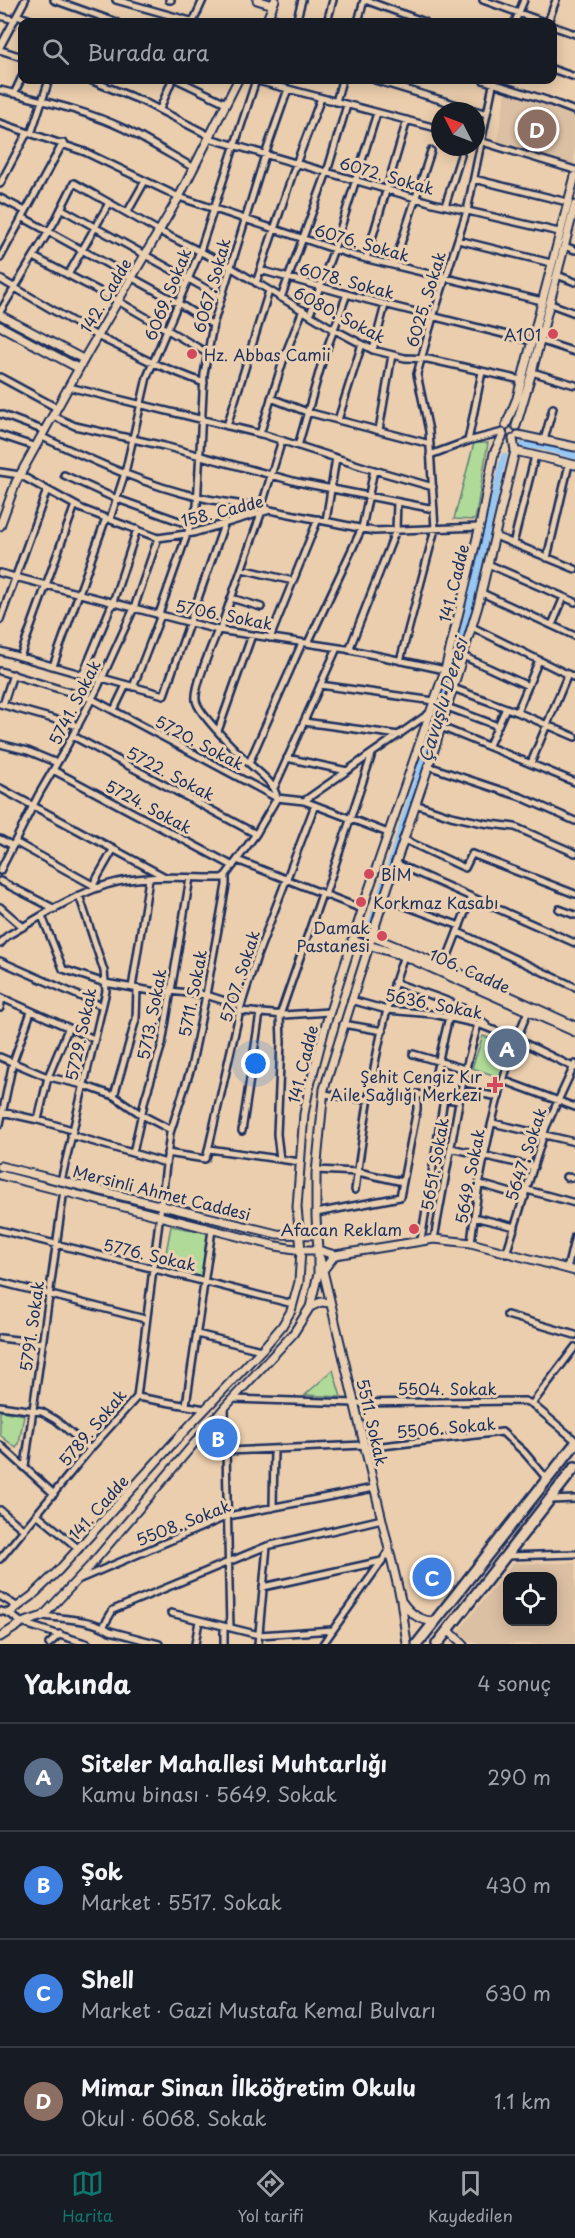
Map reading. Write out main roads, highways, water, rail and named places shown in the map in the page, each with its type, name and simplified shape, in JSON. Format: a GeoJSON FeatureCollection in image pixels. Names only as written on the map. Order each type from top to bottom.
{"type":"FeatureCollection","features":[{"type":"Feature","properties":{"kind":"highway"},"geometry":{"type":"LineString","coordinates":[[417,1644],[575,1442]]}},
{"type":"Feature","properties":{"kind":"highway"},"geometry":{"type":"LineString","coordinates":[[437,1644],[575,1467]]}},
{"type":"Feature","properties":{"kind":"waterway","name":"Çavuşlu Deresi"},"geometry":{"type":"LineString","coordinates":[[523,445],[542,447],[575,456]]}},
{"type":"Feature","properties":{"kind":"waterway","name":"Çavuşlu Deresi"},"geometry":{"type":"LineString","coordinates":[[366,940],[464,630],[504,456]]}},
{"type":"Feature","properties":{"kind":"place","name":"Mimar Sinan İlköğretim Okulu"},"geometry":{"type":"Point","coordinates":[537,129]}},
{"type":"Feature","properties":{"kind":"place","name":"A101"},"geometry":{"type":"Point","coordinates":[553,334]}},
{"type":"Feature","properties":{"kind":"place","name":"Hz. Abbas Camii"},"geometry":{"type":"Point","coordinates":[192,354]}},
{"type":"Feature","properties":{"kind":"place","name":"BİM"},"geometry":{"type":"Point","coordinates":[369,874]}},
{"type":"Feature","properties":{"kind":"place","name":"Korkmaz Kasabı"},"geometry":{"type":"Point","coordinates":[361,902]}},
{"type":"Feature","properties":{"kind":"place","name":"Damak Pastanesi"},"geometry":{"type":"Point","coordinates":[382,936]}},
{"type":"Feature","properties":{"kind":"place","name":"Siteler Mahallesi Muhtarlığı"},"geometry":{"type":"Point","coordinates":[507,1048]}},
{"type":"Feature","properties":{"kind":"place","name":"Şehit Cengiz Kır Aile Sağlığı Merkezi"},"geometry":{"type":"Point","coordinates":[495,1085]}},
{"type":"Feature","properties":{"kind":"place","name":"Afacan Reklam"},"geometry":{"type":"Point","coordinates":[414,1229]}},
{"type":"Feature","properties":{"kind":"place","name":"Şok"},"geometry":{"type":"Point","coordinates":[218,1438]}},
{"type":"Feature","properties":{"kind":"place","name":"Shell"},"geometry":{"type":"Point","coordinates":[432,1577]}}]}
